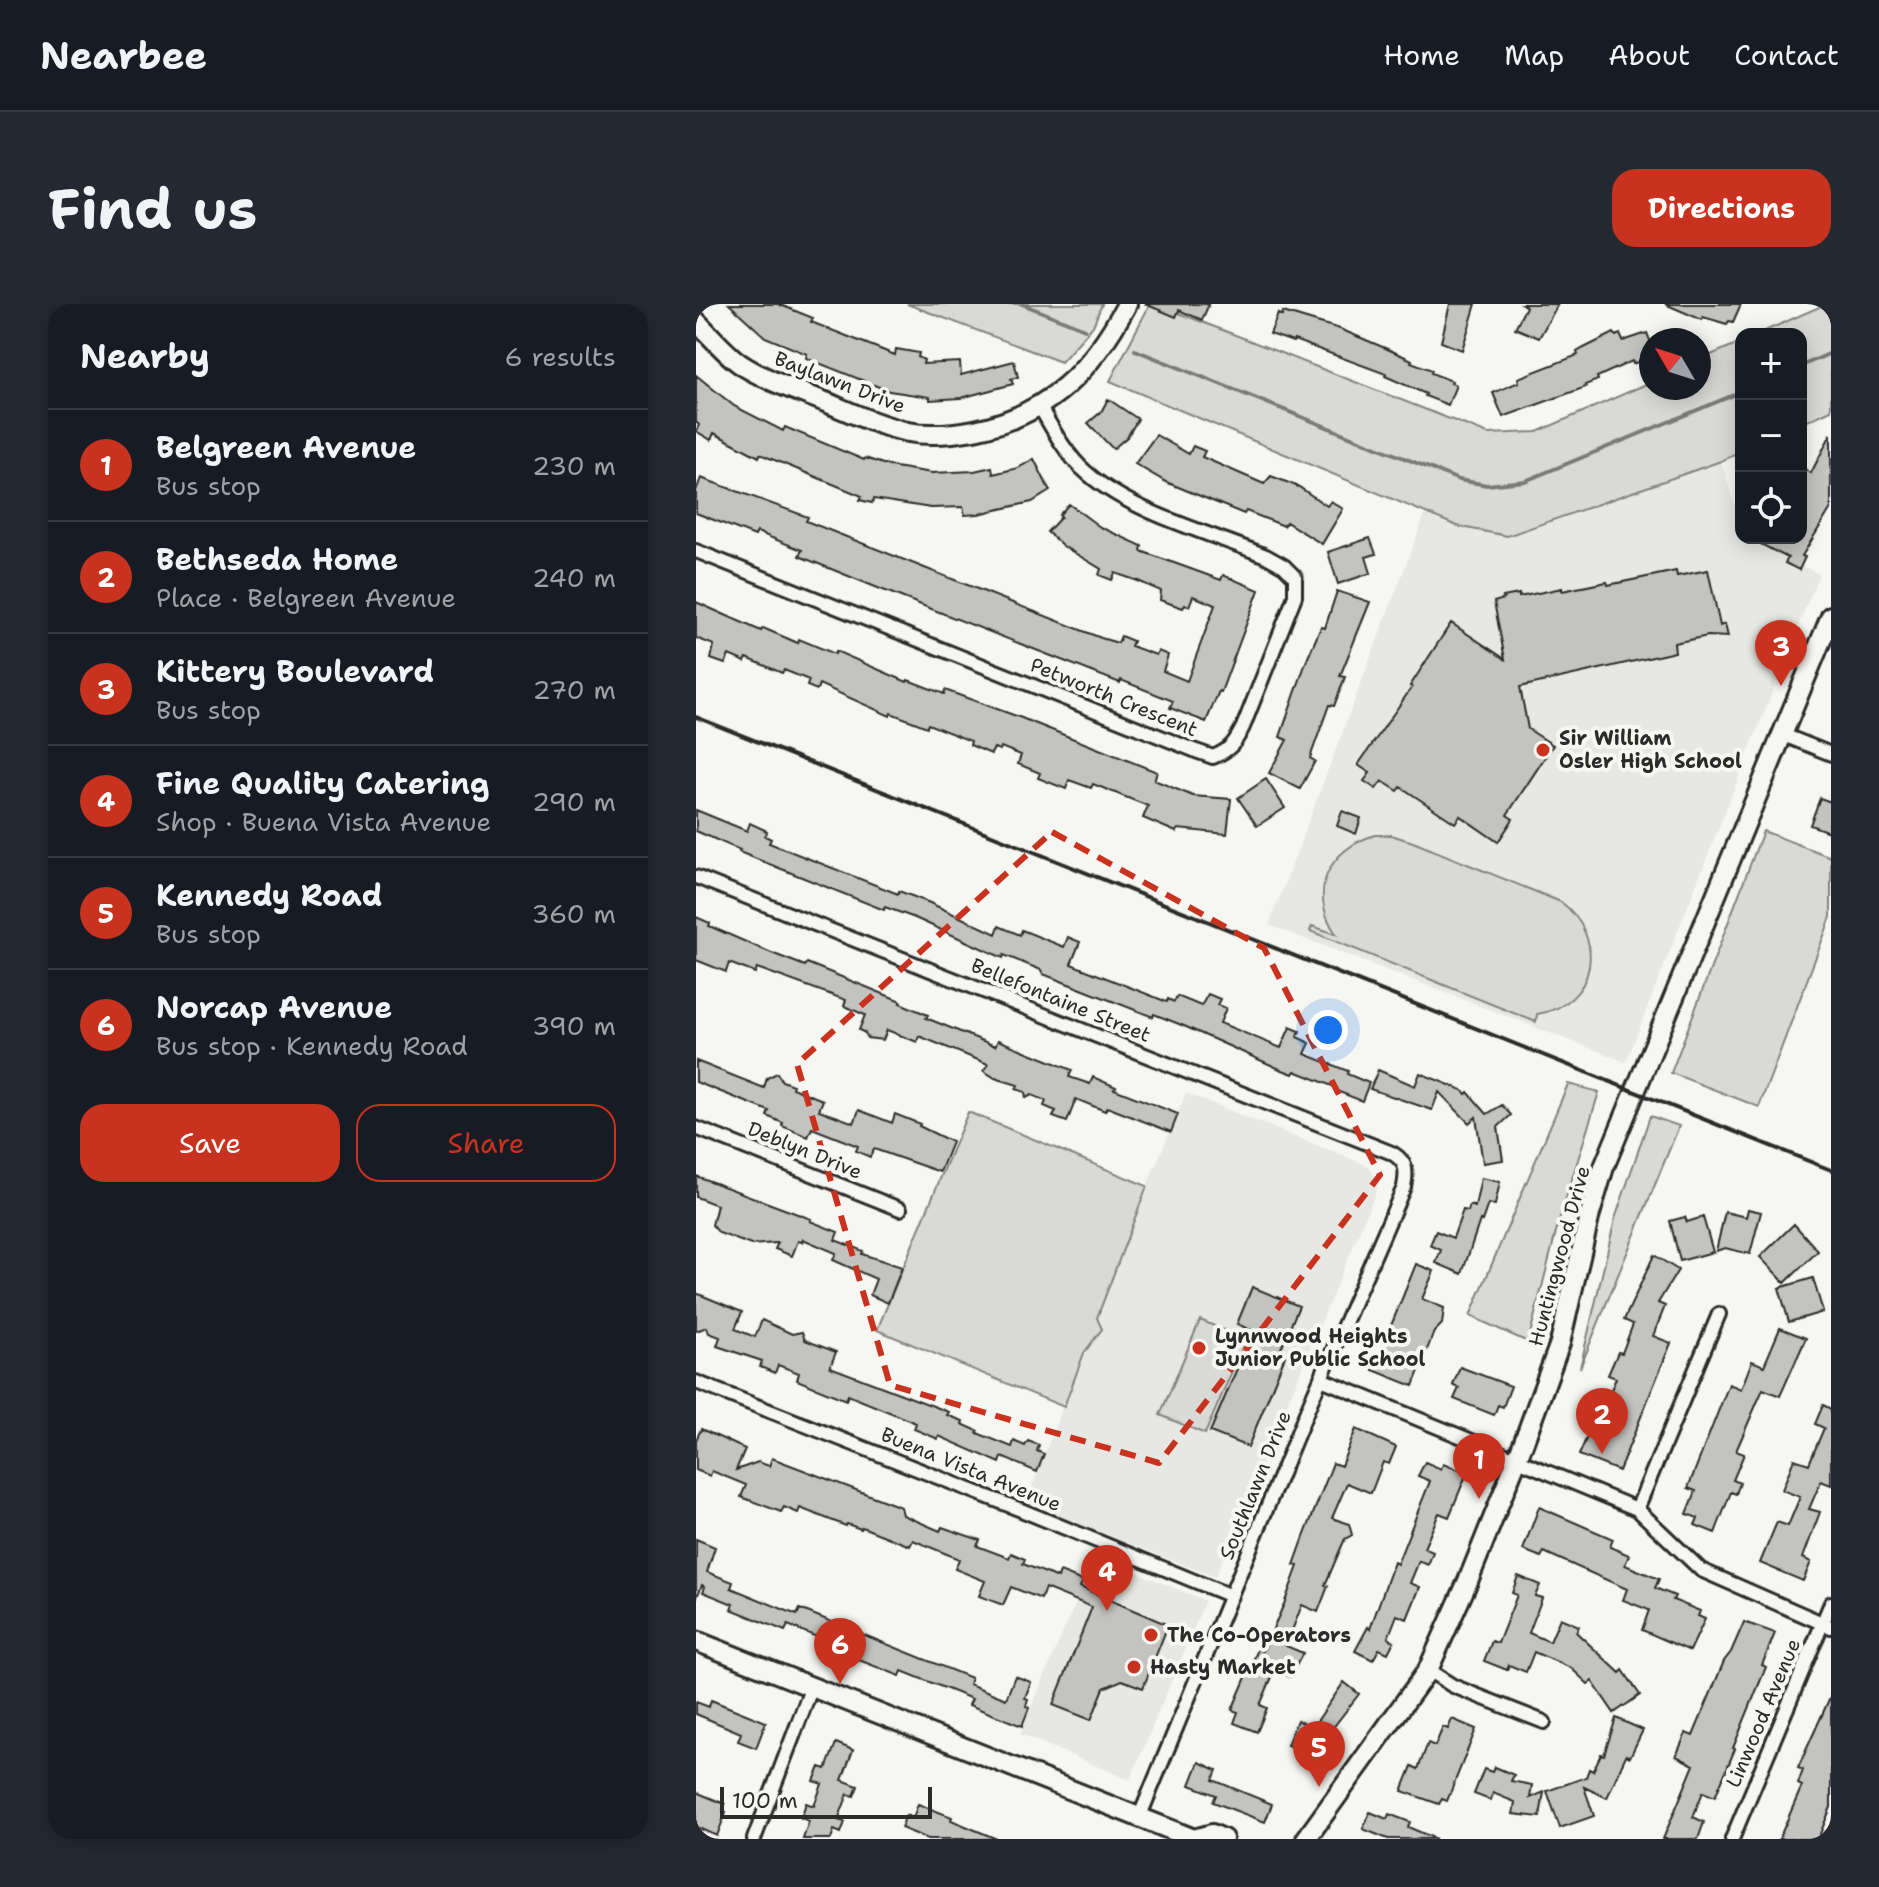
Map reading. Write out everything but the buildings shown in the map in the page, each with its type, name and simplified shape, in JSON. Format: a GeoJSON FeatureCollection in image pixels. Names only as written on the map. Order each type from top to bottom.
{"type":"FeatureCollection","features":[{"type":"Feature","properties":{"kind":"street","name":"Baylawn Drive"},"geometry":{"type":"LineString","coordinates":[[696,321],[731,356],[766,379],[882,425],[909,432],[951,434],[995,425],[1040,407],[1062,391],[1111,334],[1127,304]]}},
{"type":"Feature","properties":{"kind":"street","name":"Petworth Crescent"},"geometry":{"type":"LineString","coordinates":[[696,551],[1196,751],[1213,757],[1225,752],[1234,746],[1243,727],[1295,596],[1295,577],[1284,566],[1266,556],[1120,498],[1084,471],[1056,435],[1040,407]]}},
{"type":"Feature","properties":{"kind":"street","name":"Huntingwood Drive"},"geometry":{"type":"LineString","coordinates":[[1306,1839],[1428,1670],[1468,1581],[1518,1459],[1560,1343],[1604,1167],[1831,616]]}},
{"type":"Feature","properties":{"kind":"street"},"geometry":{"type":"LineString","coordinates":[[1781,734],[1831,754]]}},
{"type":"Feature","properties":{"kind":"street","name":"Bellefontaine Street"},"geometry":{"type":"LineString","coordinates":[[696,877],[1392,1153],[1402,1159],[1406,1167]]}},
{"type":"Feature","properties":{"kind":"street","name":"Deblyn Drive"},"geometry":{"type":"LineString","coordinates":[[696,1128],[900,1209]]}},
{"type":"Feature","properties":{"kind":"street","name":"Southlawn Drive"},"geometry":{"type":"LineString","coordinates":[[1139,1818],[1404,1187],[1406,1167]]}},
{"type":"Feature","properties":{"kind":"street"},"geometry":{"type":"LineString","coordinates":[[1637,1509],[1719,1314]]}},
{"type":"Feature","properties":{"kind":"street"},"geometry":{"type":"LineString","coordinates":[[1321,1379],[1637,1509],[1701,1570],[1827,1625]]}},
{"type":"Feature","properties":{"kind":"street","name":"Buena Vista Avenue"},"geometry":{"type":"LineString","coordinates":[[696,1382],[1231,1596]]}},
{"type":"Feature","properties":{"kind":"street","name":"Linwood Avenue"},"geometry":{"type":"LineString","coordinates":[[1732,1839],[1827,1625],[1831,1603]]}},
{"type":"Feature","properties":{"kind":"street"},"geometry":{"type":"LineString","coordinates":[[696,1641],[1194,1839],[1212,1834],[1223,1839]]}},
{"type":"Feature","properties":{"kind":"street"},"geometry":{"type":"LineString","coordinates":[[1428,1670],[1453,1686],[1544,1722]]}},
{"type":"Feature","properties":{"kind":"street"},"geometry":{"type":"LineString","coordinates":[[754,1839],[811,1689]]}},
{"type":"Feature","properties":{"kind":"highlighted area"},"geometry":{"type":"Polygon","coordinates":[[[1052,832],[1264,948],[1380,1175],[1159,1463],[890,1385],[797,1064],[1052,832]]]}},
{"type":"Feature","properties":{"kind":"shaded area"},"geometry":{"type":"Polygon","coordinates":[[[907,304],[1102,304],[1093,326],[1061,362],[907,304]]]}},
{"type":"Feature","properties":{"kind":"shaded area"},"geometry":{"type":"Polygon","coordinates":[[[1150,304],[1156,304],[1488,434],[1537,432],[1639,387],[1639,400],[1711,400],[1711,355],[1735,345],[1735,455],[1507,536],[1457,526],[1110,381],[1150,304]]]}},
{"type":"Feature","properties":{"kind":"shaded area"},"geometry":{"type":"Polygon","coordinates":[[[1831,304],[1831,410],[1807,421],[1807,328],[1772,328],[1831,304]]]}},
{"type":"Feature","properties":{"kind":"shaded area","name":"Sir William Osler High School"},"geometry":{"type":"Polygon","coordinates":[[[1721,461],[1735,506],[1735,544],[1754,544],[1819,574],[1626,1062],[1269,925],[1426,512],[1457,526],[1507,536],[1721,461]]]}},
{"type":"Feature","properties":{"kind":"shaded area"},"geometry":{"type":"Polygon","coordinates":[[[1763,831],[1831,857],[1831,917],[1759,1107],[1671,1073],[1763,831]]]}},
{"type":"Feature","properties":{"kind":"shaded area"},"geometry":{"type":"Polygon","coordinates":[[[1375,835],[1391,835],[1413,842],[1561,902],[1576,916],[1589,950],[1589,968],[1573,998],[1557,1008],[1537,1014],[1536,1022],[1310,931],[1312,926],[1336,934],[1323,902],[1327,874],[1345,850],[1375,835]]]}},
{"type":"Feature","properties":{"kind":"shaded area"},"geometry":{"type":"Polygon","coordinates":[[[1568,1084],[1599,1092],[1558,1224],[1528,1342],[1470,1316],[1568,1084]]]}},
{"type":"Feature","properties":{"kind":"shaded area","name":"Lynnwood Heights Junior Public School"},"geometry":{"type":"Polygon","coordinates":[[[1186,1093],[1369,1166],[1379,1184],[1215,1577],[1026,1503],[1147,1186],[1186,1093]]]}},
{"type":"Feature","properties":{"kind":"shaded area"},"geometry":{"type":"Polygon","coordinates":[[[968,1112],[1147,1186],[1097,1318],[1102,1329],[1084,1353],[1064,1407],[877,1330],[968,1112]]]}},
{"type":"Feature","properties":{"kind":"shaded area"},"geometry":{"type":"Polygon","coordinates":[[[1650,1116],[1679,1126],[1580,1368],[1615,1219],[1650,1116]]]}},
{"type":"Feature","properties":{"kind":"shaded area"},"geometry":{"type":"Polygon","coordinates":[[[1200,1320],[1246,1339],[1205,1434],[1160,1415],[1200,1320]]]}},
{"type":"Feature","properties":{"kind":"shaded area"},"geometry":{"type":"Polygon","coordinates":[[[1096,1555],[1205,1601],[1130,1780],[1020,1734],[1096,1555]]]}},
{"type":"Feature","properties":{"kind":"waterway"},"geometry":{"type":"LineString","coordinates":[[1022,304],[1085,329]]}},
{"type":"Feature","properties":{"kind":"waterway"},"geometry":{"type":"LineString","coordinates":[[1135,350],[1459,480],[1487,485],[1525,481],[1735,394]]}},
{"type":"Feature","properties":{"kind":"waterway"},"geometry":{"type":"LineString","coordinates":[[1807,363],[1831,353]]}},
{"type":"Feature","properties":{"kind":"railway"},"geometry":{"type":"LineString","coordinates":[[696,717],[1831,1170]]}},
{"type":"Feature","properties":{"kind":"place","name":"Kittery Boulevard"},"geometry":{"type":"Point","coordinates":[1781,686]}},
{"type":"Feature","properties":{"kind":"place","name":"Sir William Osler High School"},"geometry":{"type":"Point","coordinates":[1543,750]}},
{"type":"Feature","properties":{"kind":"place","name":"Lynnwood Heights Junior Public School"},"geometry":{"type":"Point","coordinates":[1199,1348]}},
{"type":"Feature","properties":{"kind":"place","name":"Bethseda Home"},"geometry":{"type":"Point","coordinates":[1602,1454]}},
{"type":"Feature","properties":{"kind":"place","name":"Belgreen Avenue"},"geometry":{"type":"Point","coordinates":[1479,1499]}},
{"type":"Feature","properties":{"kind":"place","name":"Fine Quality Catering"},"geometry":{"type":"Point","coordinates":[1107,1611]}},
{"type":"Feature","properties":{"kind":"place","name":"The Co-Operators"},"geometry":{"type":"Point","coordinates":[1151,1635]}},
{"type":"Feature","properties":{"kind":"place","name":"Hasty Market"},"geometry":{"type":"Point","coordinates":[1134,1667]}},
{"type":"Feature","properties":{"kind":"place","name":"Norcap Avenue"},"geometry":{"type":"Point","coordinates":[840,1684]}},
{"type":"Feature","properties":{"kind":"place","name":"Kennedy Road"},"geometry":{"type":"Point","coordinates":[1319,1787]}}]}
